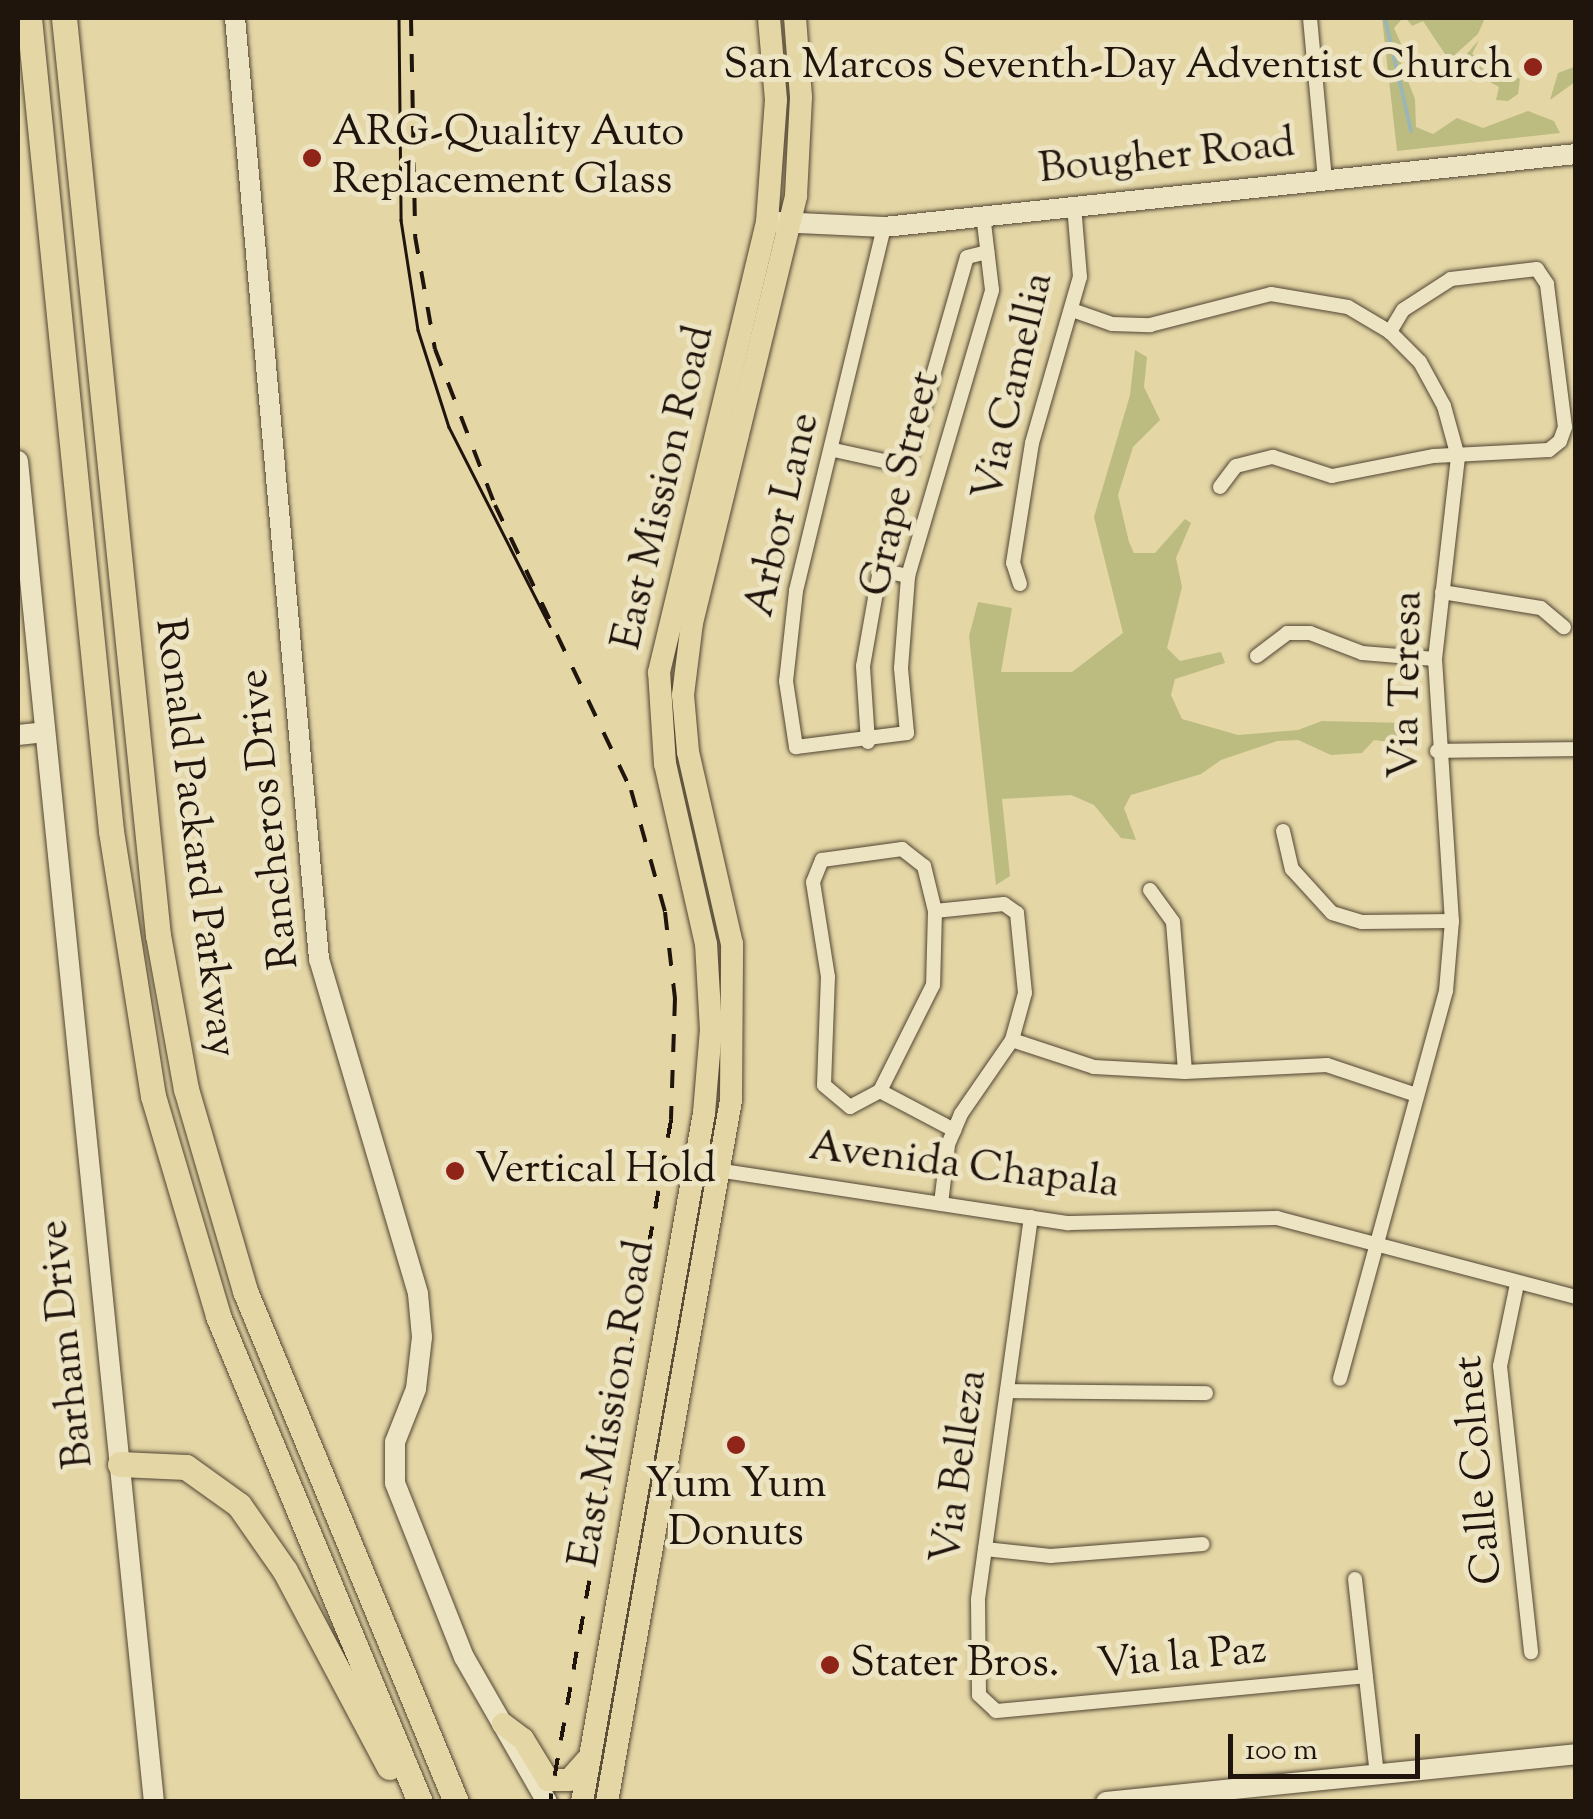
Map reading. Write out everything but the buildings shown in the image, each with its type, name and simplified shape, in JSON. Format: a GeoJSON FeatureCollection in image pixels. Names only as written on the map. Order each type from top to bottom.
{"type":"FeatureCollection","features":[{"type":"Feature","properties":{"kind":"highway","name":"Ronald Packard Parkway"},"geometry":{"type":"LineString","coordinates":[[29,18],[111,832],[149,1079],[218,1316],[420,1802]]}},
{"type":"Feature","properties":{"kind":"highway","name":"Ronald Packard Parkway"},"geometry":{"type":"LineString","coordinates":[[64,18],[158,935],[186,1088],[245,1291],[456,1802]]}},
{"type":"Feature","properties":{"kind":"highway"},"geometry":{"type":"LineString","coordinates":[[120,1464],[186,1466],[239,1505],[286,1570],[408,1802]]}},
{"type":"Feature","properties":{"kind":"main road","name":"East Mission Road"},"geometry":{"type":"LineString","coordinates":[[582,1802],[695,1166],[711,988],[700,899],[660,734],[659,672],[767,222],[776,100],[769,18]]}},
{"type":"Feature","properties":{"kind":"main road"},"geometry":{"type":"LineString","coordinates":[[786,18],[797,44]]}},
{"type":"Feature","properties":{"kind":"main road","name":"East Mission Road"},"geometry":{"type":"LineString","coordinates":[[607,1802],[720,1170],[734,1057],[732,944],[688,752],[685,666],[792,223],[800,153],[794,18]]}},
{"type":"Feature","properties":{"kind":"main road"},"geometry":{"type":"LineString","coordinates":[[639,1475],[646,1520],[656,1526]]}},
{"type":"Feature","properties":{"kind":"main road"},"geometry":{"type":"LineString","coordinates":[[502,1724],[522,1738],[548,1780],[569,1780],[590,1757]]}},
{"type":"Feature","properties":{"kind":"street","name":"Rancheros Drive"},"geometry":{"type":"LineString","coordinates":[[235,18],[318,959],[418,1294],[422,1338],[416,1389],[396,1442],[395,1483],[464,1657],[546,1802]]}},
{"type":"Feature","properties":{"kind":"street"},"geometry":{"type":"LineString","coordinates":[[1310,18],[1325,179]]}},
{"type":"Feature","properties":{"kind":"street","name":"Bougher Road"},"geometry":{"type":"LineString","coordinates":[[767,222],[884,227],[1576,154]]}},
{"type":"Feature","properties":{"kind":"street","name":"Via Camellia"},"geometry":{"type":"LineString","coordinates":[[1020,584],[1013,563],[1032,443],[1080,277],[1074,205]]}},
{"type":"Feature","properties":{"kind":"street","name":"Grape Street"},"geometry":{"type":"LineString","coordinates":[[868,742],[907,732],[901,668],[908,576],[992,290],[983,215]]}},
{"type":"Feature","properties":{"kind":"street","name":"Arbor Lane"},"geometry":{"type":"LineString","coordinates":[[868,742],[792,744],[786,682],[796,591],[834,450],[884,227]]}},
{"type":"Feature","properties":{"kind":"street"},"geometry":{"type":"LineString","coordinates":[[834,450],[907,466],[966,257],[987,252]]}},
{"type":"Feature","properties":{"kind":"street"},"geometry":{"type":"LineString","coordinates":[[1220,486],[1236,466],[1272,457],[1332,476],[1458,457],[1550,450],[1565,433],[1547,284],[1529,266],[1451,279],[1403,310],[1390,332]]}},
{"type":"Feature","properties":{"kind":"street","name":"Via Teresa"},"geometry":{"type":"LineString","coordinates":[[1072,310],[1112,324],[1150,325],[1271,294],[1335,302],[1390,332],[1420,362],[1444,406],[1458,457],[1435,659],[1437,751],[1452,921],[1446,991],[1374,1241],[1340,1379]]}},
{"type":"Feature","properties":{"kind":"street","name":"Barham Drive"},"geometry":{"type":"LineString","coordinates":[[18,461],[154,1802]]}},
{"type":"Feature","properties":{"kind":"street"},"geometry":{"type":"LineString","coordinates":[[868,742],[863,666],[880,570],[908,576]]}},
{"type":"Feature","properties":{"kind":"street"},"geometry":{"type":"LineString","coordinates":[[1442,592],[1541,608],[1564,627]]}},
{"type":"Feature","properties":{"kind":"street"},"geometry":{"type":"LineString","coordinates":[[1257,656],[1287,633],[1310,633],[1362,653],[1435,659]]}},
{"type":"Feature","properties":{"kind":"street"},"geometry":{"type":"LineString","coordinates":[[18,736],[46,732]]}},
{"type":"Feature","properties":{"kind":"street"},"geometry":{"type":"LineString","coordinates":[[1437,751],[1576,749]]}},
{"type":"Feature","properties":{"kind":"street"},"geometry":{"type":"LineString","coordinates":[[1283,831],[1292,870],[1332,913],[1362,922],[1452,921]]}},
{"type":"Feature","properties":{"kind":"street"},"geometry":{"type":"LineString","coordinates":[[902,849],[924,866],[936,911],[933,984],[880,1091],[850,1107],[824,1085],[828,977],[814,892],[822,860],[902,849]]}},
{"type":"Feature","properties":{"kind":"street"},"geometry":{"type":"LineString","coordinates":[[1150,890],[1173,922],[1185,1072]]}},
{"type":"Feature","properties":{"kind":"street"},"geometry":{"type":"LineString","coordinates":[[936,911],[1004,904],[1017,914],[1025,993],[1012,1040],[954,1130],[941,1204]]}},
{"type":"Feature","properties":{"kind":"street"},"geometry":{"type":"LineString","coordinates":[[1012,1040],[1094,1067],[1185,1072],[1327,1065],[1416,1096]]}},
{"type":"Feature","properties":{"kind":"street"},"geometry":{"type":"LineString","coordinates":[[880,1091],[954,1130]]}},
{"type":"Feature","properties":{"kind":"street","name":"Avenida Chapala"},"geometry":{"type":"LineString","coordinates":[[695,1166],[1032,1218],[1118,1224],[1278,1218],[1576,1298]]}},
{"type":"Feature","properties":{"kind":"street","name":"Via Belleza"},"geometry":{"type":"LineString","coordinates":[[1005,1710],[996,1711],[979,1694],[975,1659],[985,1550],[1032,1218]]}},
{"type":"Feature","properties":{"kind":"street","name":"Calle Colnet"},"geometry":{"type":"LineString","coordinates":[[1517,1284],[1500,1366],[1531,1652]]}},
{"type":"Feature","properties":{"kind":"street"},"geometry":{"type":"LineString","coordinates":[[1006,1391],[1206,1393]]}},
{"type":"Feature","properties":{"kind":"street"},"geometry":{"type":"LineString","coordinates":[[985,1550],[1051,1556],[1203,1544]]}},
{"type":"Feature","properties":{"kind":"street"},"geometry":{"type":"LineString","coordinates":[[1355,1580],[1377,1775]]}},
{"type":"Feature","properties":{"kind":"street","name":"Via la Paz"},"geometry":{"type":"LineString","coordinates":[[1005,1710],[1366,1676]]}},
{"type":"Feature","properties":{"kind":"street"},"geometry":{"type":"LineString","coordinates":[[1106,1802],[1576,1754]]}},
{"type":"Feature","properties":{"kind":"green space"},"geometry":{"type":"Polygon","coordinates":[[[1382,18],[1403,18],[1394,28],[1406,55],[1399,58],[1415,99],[1416,127],[1433,134],[1457,118],[1483,128],[1528,111],[1554,121],[1560,133],[1397,151],[1382,18]]]}},
{"type":"Feature","properties":{"kind":"green space"},"geometry":{"type":"Polygon","coordinates":[[[1406,18],[1485,18],[1478,34],[1449,60],[1423,21],[1412,26],[1406,18]]]}},
{"type":"Feature","properties":{"kind":"green space"},"geometry":{"type":"Polygon","coordinates":[[[1479,40],[1472,54],[1520,79],[1518,94],[1508,101],[1496,100],[1499,87],[1458,64],[1479,40]]]}},
{"type":"Feature","properties":{"kind":"green space"},"geometry":{"type":"Polygon","coordinates":[[[1574,67],[1575,82],[1550,100],[1558,73],[1574,67]]]}},
{"type":"Feature","properties":{"kind":"green space"},"geometry":{"type":"Polygon","coordinates":[[[1135,350],[1147,357],[1144,387],[1160,420],[1133,447],[1118,495],[1129,542],[1134,553],[1155,553],[1185,519],[1191,523],[1176,558],[1182,587],[1167,648],[1180,661],[1221,652],[1225,663],[1175,679],[1171,695],[1182,719],[1238,735],[1298,730],[1322,721],[1407,723],[1408,744],[1374,740],[1362,753],[1331,755],[1298,740],[1277,741],[1221,760],[1201,774],[1131,795],[1124,808],[1136,840],[1121,838],[1094,805],[1071,795],[1002,799],[1010,876],[996,885],[969,636],[978,602],[1012,608],[1001,672],[1072,672],[1123,633],[1094,517],[1130,395],[1135,350]]]}},
{"type":"Feature","properties":{"kind":"waterway"},"geometry":{"type":"LineString","coordinates":[[1385,18],[1411,131]]}},
{"type":"Feature","properties":{"kind":"tram line"},"geometry":{"type":"LineString","coordinates":[[399,18],[401,220],[418,330],[449,427],[550,626]]}},
{"type":"Feature","properties":{"kind":"railway"},"geometry":{"type":"LineString","coordinates":[[411,18],[415,236],[435,349],[495,505],[631,790],[665,912],[675,998],[671,1120],[550,1802]]}},
{"type":"Feature","properties":{"kind":"place","name":"San Marcos Seventh-Day Adventist Church"},"geometry":{"type":"Point","coordinates":[1533,67]}},
{"type":"Feature","properties":{"kind":"place","name":"ARG-Quality Auto Replacement Glass"},"geometry":{"type":"Point","coordinates":[312,158]}},
{"type":"Feature","properties":{"kind":"place","name":"Vertical Hold"},"geometry":{"type":"Point","coordinates":[455,1171]}},
{"type":"Feature","properties":{"kind":"place","name":"Yum Yum Donuts"},"geometry":{"type":"Point","coordinates":[736,1445]}},
{"type":"Feature","properties":{"kind":"place","name":"Stater Bros."},"geometry":{"type":"Point","coordinates":[830,1665]}}]}
